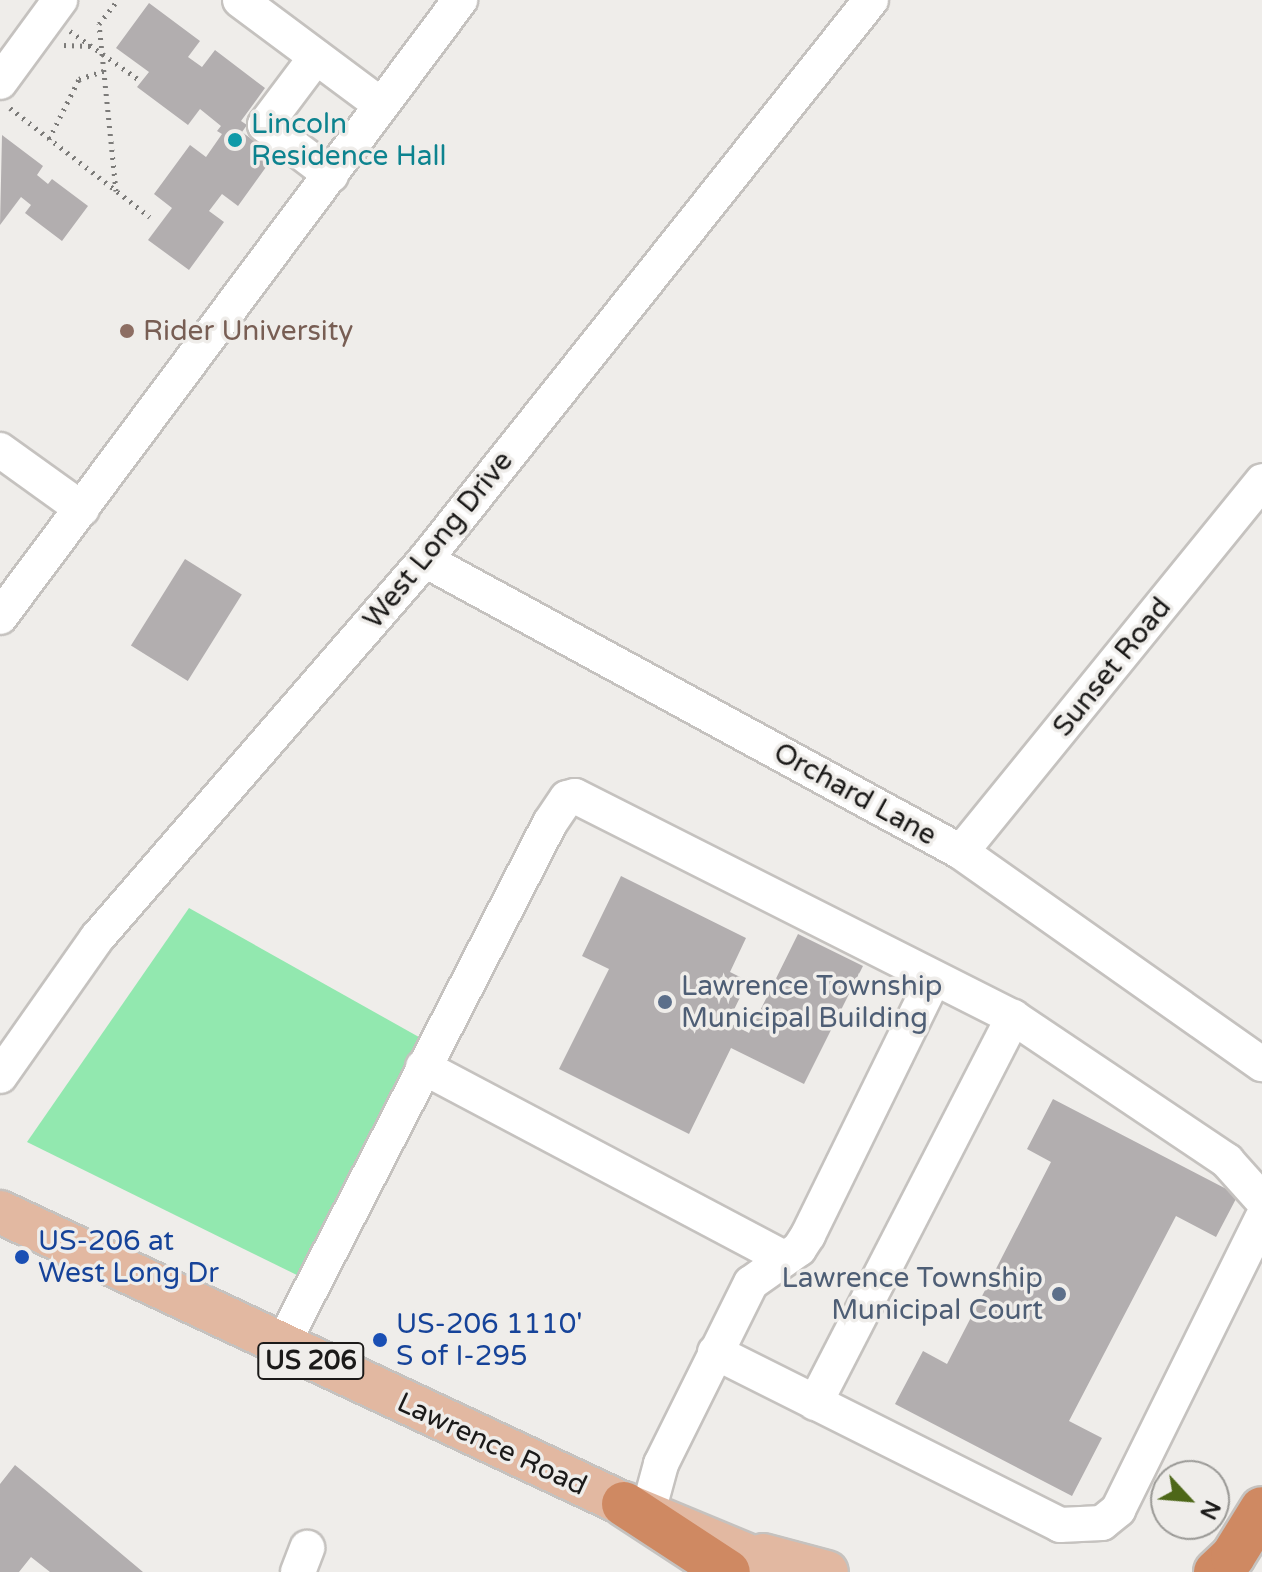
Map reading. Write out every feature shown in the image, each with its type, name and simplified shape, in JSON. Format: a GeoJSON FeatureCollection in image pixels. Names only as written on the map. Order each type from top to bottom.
{"type":"FeatureCollection","features":[{"type":"Feature","properties":{"kind":"highway"},"geometry":{"type":"LineString","coordinates":[[636,1508],[727,1559]]}},
{"type":"Feature","properties":{"kind":"highway"},"geometry":{"type":"LineString","coordinates":[[1216,1572],[1233,1556],[1262,1509]]}},
{"type":"Feature","properties":{"kind":"main road","name":"Lawrence Road"},"geometry":{"type":"LineString","coordinates":[[0,1212],[281,1347],[636,1508]]}},
{"type":"Feature","properties":{"kind":"main road"},"geometry":{"type":"LineString","coordinates":[[727,1559],[788,1572]]}},
{"type":"Feature","properties":{"kind":"main road"},"geometry":{"type":"LineString","coordinates":[[727,1559],[827,1572]]}},
{"type":"Feature","properties":{"kind":"street"},"geometry":{"type":"LineString","coordinates":[[240,0],[381,105]]}},
{"type":"Feature","properties":{"kind":"street"},"geometry":{"type":"LineString","coordinates":[[0,617],[460,0]]}},
{"type":"Feature","properties":{"kind":"street","name":"West Long Drive"},"geometry":{"type":"LineString","coordinates":[[0,1076],[97,938],[425,560],[871,0]]}},
{"type":"Feature","properties":{"kind":"street"},"geometry":{"type":"LineString","coordinates":[[3,94],[62,13]]}},
{"type":"Feature","properties":{"kind":"street"},"geometry":{"type":"LineString","coordinates":[[316,57],[265,125],[331,175]]}},
{"type":"Feature","properties":{"kind":"street"},"geometry":{"type":"LineString","coordinates":[[0,450],[82,509]]}},
{"type":"Feature","properties":{"kind":"street","name":"Sunset Road"},"geometry":{"type":"LineString","coordinates":[[961,852],[1262,481]]}},
{"type":"Feature","properties":{"kind":"street","name":"Orchard Lane"},"geometry":{"type":"LineString","coordinates":[[425,560],[961,852],[1262,1064]]}},
{"type":"Feature","properties":{"kind":"street"},"geometry":{"type":"LineString","coordinates":[[281,1347],[550,823],[567,798],[575,796],[1013,1017],[1227,1161],[1262,1200]]}},
{"type":"Feature","properties":{"kind":"street"},"geometry":{"type":"LineString","coordinates":[[636,1508],[751,1283],[799,1249],[808,1235],[934,978]]}},
{"type":"Feature","properties":{"kind":"street"},"geometry":{"type":"LineString","coordinates":[[815,1403],[1013,1017]]}},
{"type":"Feature","properties":{"kind":"street"},"geometry":{"type":"LineString","coordinates":[[423,1067],[783,1258]]}},
{"type":"Feature","properties":{"kind":"street"},"geometry":{"type":"LineString","coordinates":[[715,1352],[1060,1525],[1102,1523],[1118,1510],[1262,1219]]}},
{"type":"Feature","properties":{"kind":"path"},"geometry":{"type":"LineString","coordinates":[[116,191],[99,24],[118,0]]}},
{"type":"Feature","properties":{"kind":"path"},"geometry":{"type":"LineString","coordinates":[[62,13],[91,46],[138,79]]}},
{"type":"Feature","properties":{"kind":"path"},"geometry":{"type":"LineString","coordinates":[[52,44],[91,46]]}},
{"type":"Feature","properties":{"kind":"path"},"geometry":{"type":"LineString","coordinates":[[49,139],[79,79],[104,71]]}},
{"type":"Feature","properties":{"kind":"path"},"geometry":{"type":"LineString","coordinates":[[3,94],[49,139],[150,217]]}},
{"type":"Feature","properties":{"kind":"green space"},"geometry":{"type":"Polygon","coordinates":[[[189,908],[426,1041],[309,1281],[27,1142],[189,908]]]}},
{"type":"Feature","properties":{"kind":"building","name":"Lincoln Residence Hall"},"geometry":{"type":"Polygon","coordinates":[[[149,3],[200,41],[188,57],[202,67],[215,50],[265,88],[241,121],[247,125],[242,132],[274,156],[238,206],[222,194],[209,211],[224,222],[189,270],[148,240],[172,208],[154,194],[190,145],[206,157],[222,134],[217,131],[221,126],[200,109],[188,125],[137,87],[149,72],[116,48],[149,3]]]}},
{"type":"Feature","properties":{"kind":"building"},"geometry":{"type":"Polygon","coordinates":[[[2,135],[43,166],[37,175],[48,184],[52,179],[88,206],[62,241],[25,213],[31,205],[21,197],[0,225],[2,135]]]}},
{"type":"Feature","properties":{"kind":"building"},"geometry":{"type":"Polygon","coordinates":[[[185,559],[242,595],[188,681],[131,646],[185,559]]]}},
{"type":"Feature","properties":{"kind":"building","name":"Lawrence Township Municipal Building"},"geometry":{"type":"Polygon","coordinates":[[[621,876],[746,938],[730,972],[748,981],[728,1022],[749,1033],[798,934],[863,966],[804,1084],[731,1048],[689,1134],[559,1069],[609,969],[582,956],[621,876]]]}},
{"type":"Feature","properties":{"kind":"building","name":"Lawrence Township Municipal Court"},"geometry":{"type":"Polygon","coordinates":[[[1053,1099],[1238,1195],[1216,1237],[1176,1216],[1069,1421],[1102,1438],[1072,1496],[895,1404],[923,1351],[947,1364],[1051,1162],[1027,1149],[1053,1099]]]}},
{"type":"Feature","properties":{"kind":"building"},"geometry":{"type":"Polygon","coordinates":[[[15,1465],[143,1572],[50,1572],[31,1557],[19,1572],[0,1572],[0,1484],[15,1465]]]}},
{"type":"Feature","properties":{"kind":"place","name":"Lincoln Residence Hall"},"geometry":{"type":"Point","coordinates":[235,140]}},
{"type":"Feature","properties":{"kind":"place","name":"Rider University"},"geometry":{"type":"Point","coordinates":[127,331]}},
{"type":"Feature","properties":{"kind":"place","name":"Lawrence Township Municipal Building"},"geometry":{"type":"Point","coordinates":[665,1002]}},
{"type":"Feature","properties":{"kind":"place","name":"US-206 at West Long Dr"},"geometry":{"type":"Point","coordinates":[22,1257]}},
{"type":"Feature","properties":{"kind":"place","name":"Lawrence Township Municipal Court"},"geometry":{"type":"Point","coordinates":[1059,1294]}},
{"type":"Feature","properties":{"kind":"place","name":"US-206 1110' S of I-295"},"geometry":{"type":"Point","coordinates":[380,1340]}}]}
